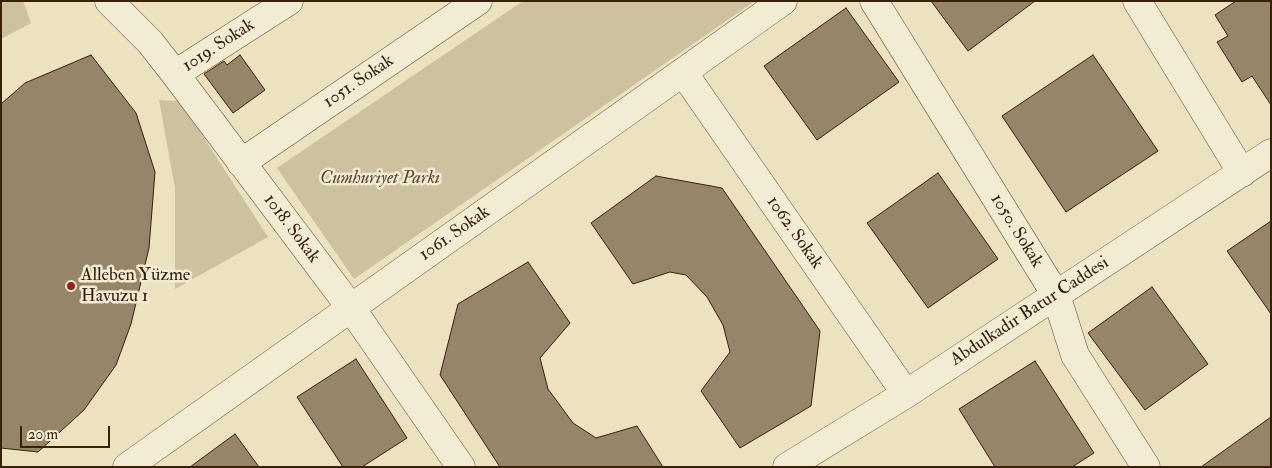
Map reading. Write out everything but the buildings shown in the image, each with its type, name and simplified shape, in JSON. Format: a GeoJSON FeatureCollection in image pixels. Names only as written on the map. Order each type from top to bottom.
{"type":"FeatureCollection","features":[{"type":"Feature","properties":{"kind":"street","name":"1018. Sokak"},"geometry":{"type":"LineString","coordinates":[[109,1],[150,42],[175,74],[351,308],[461,467]]}},
{"type":"Feature","properties":{"kind":"street","name":"1019. Sokak"},"geometry":{"type":"LineString","coordinates":[[175,74],[289,1]]}},
{"type":"Feature","properties":{"kind":"street","name":"1051. Sokak"},"geometry":{"type":"LineString","coordinates":[[241,163],[478,1]]}},
{"type":"Feature","properties":{"kind":"street","name":"1061. Sokak"},"geometry":{"type":"LineString","coordinates":[[127,467],[783,1]]}},
{"type":"Feature","properties":{"kind":"street","name":"1050. Sokak"},"geometry":{"type":"LineString","coordinates":[[874,1],[1056,295],[1075,355],[1146,467]]}},
{"type":"Feature","properties":{"kind":"street"},"geometry":{"type":"LineString","coordinates":[[1137,1],[1242,173]]}},
{"type":"Feature","properties":{"kind":"street","name":"1062. Sokak"},"geometry":{"type":"LineString","coordinates":[[683,72],[906,394]]}},
{"type":"Feature","properties":{"kind":"street","name":"Abdulkadir Batur Caddesi"},"geometry":{"type":"LineString","coordinates":[[788,467],[906,394],[1271,153]]}},
{"type":"Feature","properties":{"kind":"green space"},"geometry":{"type":"Polygon","coordinates":[[[1,1],[23,1],[31,23],[1,39],[1,1]]]}},
{"type":"Feature","properties":{"kind":"green space","name":"Cumhuriyet Parkı"},"geometry":{"type":"Polygon","coordinates":[[[523,1],[755,1],[354,279],[277,168],[523,1]]]}},
{"type":"Feature","properties":{"kind":"green space"},"geometry":{"type":"Polygon","coordinates":[[[159,100],[180,101],[268,237],[175,289],[175,188],[159,100]]]}},
{"type":"Feature","properties":{"kind":"place","name":"Alleben Yüzme Havuzu 1"},"geometry":{"type":"Point","coordinates":[71,286]}}]}
